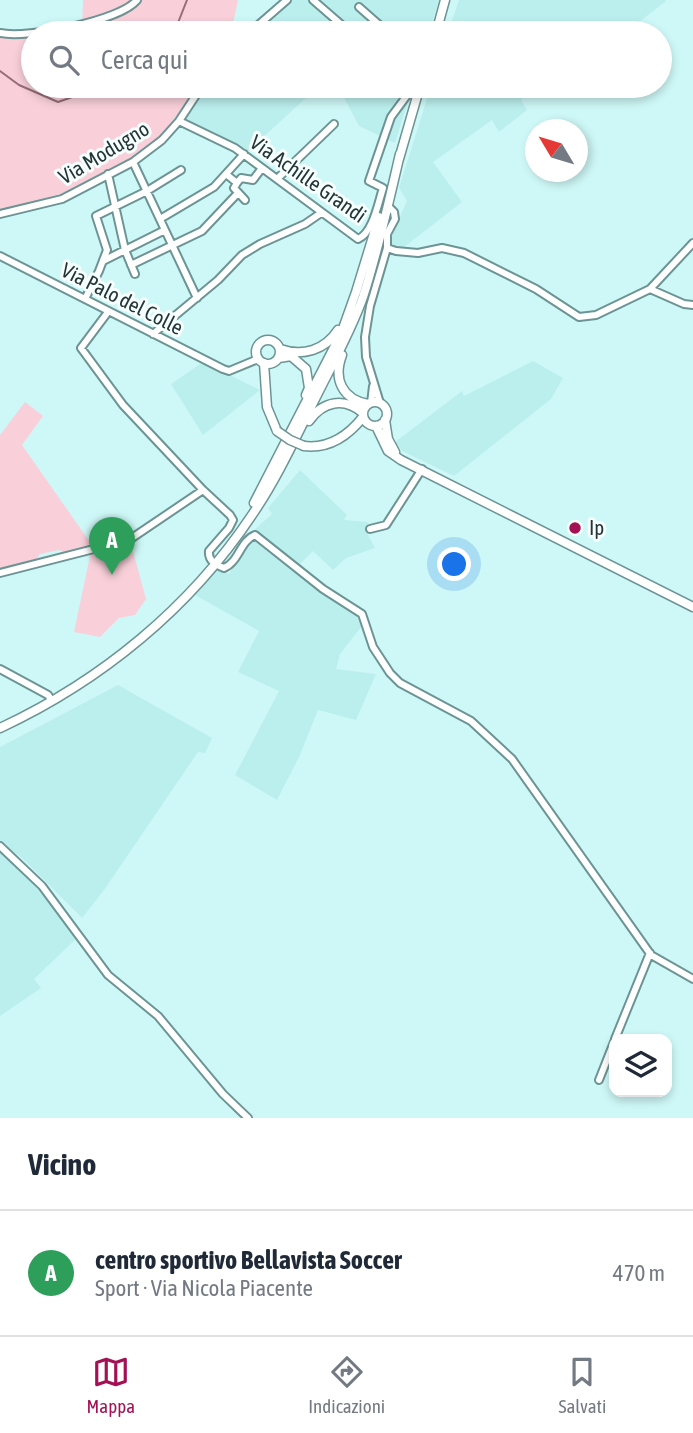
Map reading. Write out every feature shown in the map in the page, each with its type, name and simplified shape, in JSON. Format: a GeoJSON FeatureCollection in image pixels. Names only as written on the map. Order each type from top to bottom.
{"type":"FeatureCollection","features":[{"type":"Feature","properties":{"kind":"main road"},"geometry":{"type":"LineString","coordinates":[[439,21],[445,0]]}},
{"type":"Feature","properties":{"kind":"main road"},"geometry":{"type":"LineString","coordinates":[[264,496],[355,318],[369,278],[416,98]]}},
{"type":"Feature","properties":{"kind":"main road"},"geometry":{"type":"LineString","coordinates":[[214,564],[269,476],[345,324],[369,252],[377,214],[400,154]]}},
{"type":"Feature","properties":{"kind":"main road"},"geometry":{"type":"LineString","coordinates":[[378,240],[368,291],[337,370],[344,391],[355,401],[373,403],[387,413],[385,420],[390,445],[405,461]]}},
{"type":"Feature","properties":{"kind":"main road"},"geometry":{"type":"LineString","coordinates":[[262,360],[279,354],[310,351],[323,346],[331,339],[338,329],[369,252]]}},
{"type":"Feature","properties":{"kind":"main road"},"geometry":{"type":"LineString","coordinates":[[279,354],[275,343],[268,340],[260,343],[267,407],[277,430],[304,446],[327,445],[350,432],[374,426],[385,420]]}},
{"type":"Feature","properties":{"kind":"main road"},"geometry":{"type":"LineString","coordinates":[[269,476],[309,388],[306,369],[302,363],[291,356],[279,354]]}},
{"type":"Feature","properties":{"kind":"main road"},"geometry":{"type":"LineString","coordinates":[[0,728],[52,701],[101,670],[178,604],[233,542],[282,473],[310,420],[320,408],[334,402],[351,405],[374,426],[388,451],[405,461],[693,607]]}},
{"type":"Feature","properties":{"kind":"main road"},"geometry":{"type":"LineString","coordinates":[[350,432],[373,403]]}},
{"type":"Feature","properties":{"kind":"street"},"geometry":{"type":"LineString","coordinates":[[90,21],[120,13],[137,0]]}},
{"type":"Feature","properties":{"kind":"street"},"geometry":{"type":"LineString","coordinates":[[263,21],[287,0]]}},
{"type":"Feature","properties":{"kind":"street"},"geometry":{"type":"LineString","coordinates":[[313,0],[337,21]]}},
{"type":"Feature","properties":{"kind":"street"},"geometry":{"type":"LineString","coordinates":[[359,7],[375,21]]}},
{"type":"Feature","properties":{"kind":"street"},"geometry":{"type":"LineString","coordinates":[[0,33],[21,33]]}},
{"type":"Feature","properties":{"kind":"street","name":"Via Modugno"},"geometry":{"type":"LineString","coordinates":[[0,214],[62,199],[132,162],[162,140],[194,98]]}},
{"type":"Feature","properties":{"kind":"street","name":"Via Achille Grandi"},"geometry":{"type":"LineString","coordinates":[[179,121],[244,155],[358,239],[366,234],[377,214],[383,188],[369,181],[391,117],[405,98]]}},
{"type":"Feature","properties":{"kind":"street"},"geometry":{"type":"LineString","coordinates":[[277,178],[334,124]]}},
{"type":"Feature","properties":{"kind":"street"},"geometry":{"type":"LineString","coordinates":[[160,219],[214,187],[244,155]]}},
{"type":"Feature","properties":{"kind":"street"},"geometry":{"type":"LineString","coordinates":[[132,162],[197,298]]}},
{"type":"Feature","properties":{"kind":"street"},"geometry":{"type":"LineString","coordinates":[[245,200],[234,188],[242,177],[253,180],[262,168]]}},
{"type":"Feature","properties":{"kind":"street"},"geometry":{"type":"LineString","coordinates":[[85,299],[107,250],[96,216],[147,191],[181,170]]}},
{"type":"Feature","properties":{"kind":"street"},"geometry":{"type":"LineString","coordinates":[[108,174],[125,250],[135,274]]}},
{"type":"Feature","properties":{"kind":"street"},"geometry":{"type":"LineString","coordinates":[[226,174],[237,183]]}},
{"type":"Feature","properties":{"kind":"street"},"geometry":{"type":"LineString","coordinates":[[131,265],[202,231],[238,193]]}},
{"type":"Feature","properties":{"kind":"street"},"geometry":{"type":"LineString","coordinates":[[373,403],[365,337],[370,306],[387,247],[387,234],[395,215],[387,205]]}},
{"type":"Feature","properties":{"kind":"street"},"geometry":{"type":"LineString","coordinates":[[153,334],[242,256],[321,213]]}},
{"type":"Feature","properties":{"kind":"street"},"geometry":{"type":"LineString","coordinates":[[103,261],[165,230]]}},
{"type":"Feature","properties":{"kind":"street"},"geometry":{"type":"LineString","coordinates":[[387,247],[396,251],[418,253],[442,248],[464,253],[536,289],[579,317],[596,315],[650,289],[693,243]]}},
{"type":"Feature","properties":{"kind":"street","name":"Via Palo del Colle"},"geometry":{"type":"LineString","coordinates":[[0,256],[229,371],[246,363],[262,360]]}},
{"type":"Feature","properties":{"kind":"street"},"geometry":{"type":"LineString","coordinates":[[650,289],[693,306]]}},
{"type":"Feature","properties":{"kind":"street"},"geometry":{"type":"LineString","coordinates":[[108,312],[81,348],[122,405],[230,515],[233,520],[228,530],[209,551],[214,564],[224,568],[231,565],[248,538],[255,535],[323,589],[362,614],[373,647],[390,673],[400,683],[471,722],[512,759],[650,953],[657,960],[693,979]]}},
{"type":"Feature","properties":{"kind":"street"},"geometry":{"type":"LineString","coordinates":[[370,529],[386,525],[422,469]]}},
{"type":"Feature","properties":{"kind":"street"},"geometry":{"type":"LineString","coordinates":[[0,573],[129,541],[203,490]]}},
{"type":"Feature","properties":{"kind":"street"},"geometry":{"type":"LineString","coordinates":[[0,669],[48,695],[52,701]]}},
{"type":"Feature","properties":{"kind":"street"},"geometry":{"type":"LineString","coordinates":[[0,846],[42,886],[108,975],[158,1016],[223,1094],[248,1118]]}},
{"type":"Feature","properties":{"kind":"street"},"geometry":{"type":"LineString","coordinates":[[618,1034],[650,953]]}},
{"type":"Feature","properties":{"kind":"street"},"geometry":{"type":"LineString","coordinates":[[599,1080],[609,1056]]}},
{"type":"Feature","properties":{"kind":"shaded area"},"geometry":{"type":"Polygon","coordinates":[[[83,0],[238,0],[234,21],[82,21],[83,0]]]}},
{"type":"Feature","properties":{"kind":"shaded area"},"geometry":{"type":"Polygon","coordinates":[[[281,0],[439,0],[433,21],[257,21],[281,0]]]}},
{"type":"Feature","properties":{"kind":"shaded area"},"geometry":{"type":"Polygon","coordinates":[[[459,0],[666,1],[640,21],[452,21],[459,0]]]}},
{"type":"Feature","properties":{"kind":"shaded area"},"geometry":{"type":"Polygon","coordinates":[[[21,36],[21,98],[191,98],[146,153],[78,190],[0,212],[0,37],[21,36]]]}},
{"type":"Feature","properties":{"kind":"shaded area"},"geometry":{"type":"Polygon","coordinates":[[[190,98],[306,98],[247,152],[177,117],[190,98]]]}},
{"type":"Feature","properties":{"kind":"shaded area"},"geometry":{"type":"Polygon","coordinates":[[[344,98],[409,98],[395,143],[359,126],[344,98]]]}},
{"type":"Feature","properties":{"kind":"shaded area"},"geometry":{"type":"Polygon","coordinates":[[[427,98],[524,98],[521,100],[527,110],[499,132],[492,120],[433,162],[462,202],[403,248],[390,244],[407,201],[399,188],[427,98]]]}},
{"type":"Feature","properties":{"kind":"shaded area"},"geometry":{"type":"Polygon","coordinates":[[[533,361],[563,378],[551,399],[454,476],[402,451],[395,442],[462,391],[464,396],[533,361]]]}},
{"type":"Feature","properties":{"kind":"shaded area"},"geometry":{"type":"Polygon","coordinates":[[[203,362],[260,390],[203,435],[171,384],[203,362]]]}},
{"type":"Feature","properties":{"kind":"shaded area"},"geometry":{"type":"Polygon","coordinates":[[[25,402],[43,416],[22,445],[92,545],[64,552],[59,550],[40,554],[36,560],[0,569],[0,435],[25,402]]]}},
{"type":"Feature","properties":{"kind":"shaded area"},"geometry":{"type":"Polygon","coordinates":[[[300,470],[347,515],[344,520],[368,522],[368,535],[375,548],[346,558],[333,570],[313,551],[299,565],[369,617],[340,654],[336,669],[376,674],[356,720],[318,710],[299,757],[277,800],[235,775],[279,691],[238,672],[259,631],[195,595],[217,569],[229,574],[254,530],[272,514],[268,508],[300,470]]]}},
{"type":"Feature","properties":{"kind":"shaded area"},"geometry":{"type":"Polygon","coordinates":[[[131,544],[146,599],[135,615],[119,618],[100,637],[74,632],[91,551],[131,544]]]}},
{"type":"Feature","properties":{"kind":"shaded area"},"geometry":{"type":"Polygon","coordinates":[[[118,685],[212,738],[205,753],[198,752],[82,918],[22,858],[0,842],[0,747],[118,685]]]}},
{"type":"Feature","properties":{"kind":"shaded area"},"geometry":{"type":"Polygon","coordinates":[[[0,850],[18,866],[78,937],[34,979],[41,988],[0,1016],[0,850]]]}},
{"type":"Feature","properties":{"kind":"waterway"},"geometry":{"type":"LineString","coordinates":[[179,21],[187,0]]}},
{"type":"Feature","properties":{"kind":"waterway"},"geometry":{"type":"LineString","coordinates":[[0,71],[21,86]]}},
{"type":"Feature","properties":{"kind":"waterway"},"geometry":{"type":"LineString","coordinates":[[49,98],[58,102],[70,98]]}},
{"type":"Feature","properties":{"kind":"place","name":"Ip"},"geometry":{"type":"Point","coordinates":[575,528]}},
{"type":"Feature","properties":{"kind":"place","name":"centro sportivo Bellavista Soccer"},"geometry":{"type":"Point","coordinates":[112,575]}}]}
